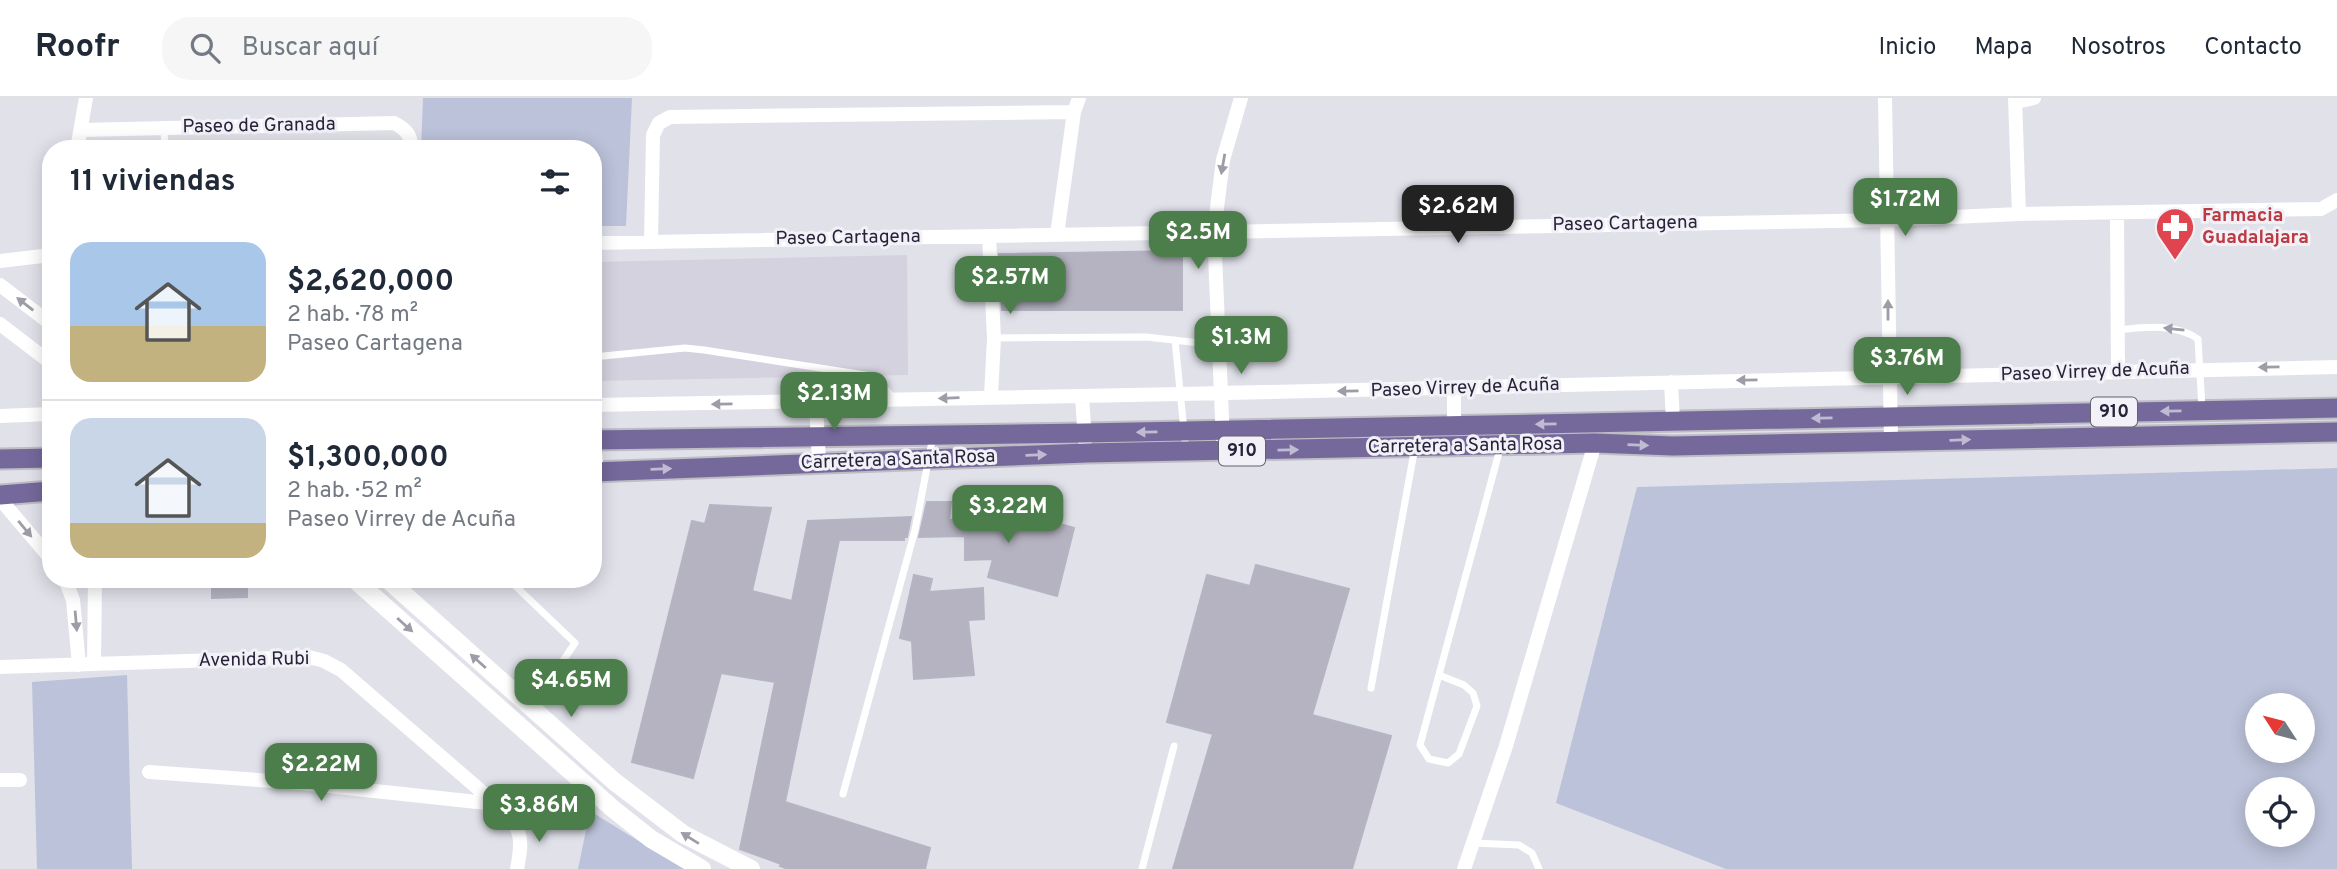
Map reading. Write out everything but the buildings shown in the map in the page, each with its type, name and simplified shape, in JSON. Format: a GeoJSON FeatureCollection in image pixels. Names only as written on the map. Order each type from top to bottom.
{"type":"FeatureCollection","features":[{"type":"Feature","properties":{"kind":"main road","name":"Carretera a Santa Rosa"},"geometry":{"type":"LineString","coordinates":[[602,472],[930,459],[1184,431],[2337,408]]}},
{"type":"Feature","properties":{"kind":"main road","name":"Carretera a Santa Rosa"},"geometry":{"type":"LineString","coordinates":[[602,440],[933,436],[1085,443],[1186,452],[1595,443],[1674,446],[2337,432]]}},
{"type":"Feature","properties":{"kind":"main road"},"geometry":{"type":"LineString","coordinates":[[0,459],[42,458]]}},
{"type":"Feature","properties":{"kind":"main road"},"geometry":{"type":"LineString","coordinates":[[0,497],[42,492]]}},
{"type":"Feature","properties":{"kind":"street"},"geometry":{"type":"LineString","coordinates":[[78,140],[86,98]]}},
{"type":"Feature","properties":{"kind":"street"},"geometry":{"type":"LineString","coordinates":[[1224,451],[1214,232],[1223,160],[1241,98]]}},
{"type":"Feature","properties":{"kind":"street"},"geometry":{"type":"LineString","coordinates":[[1885,98],[1891,441]]}},
{"type":"Feature","properties":{"kind":"street"},"geometry":{"type":"LineString","coordinates":[[2019,214],[2016,100],[2034,98]]}},
{"type":"Feature","properties":{"kind":"street"},"geometry":{"type":"LineString","coordinates":[[650,240],[653,135],[659,123],[670,117],[1077,105],[1057,235]]}},
{"type":"Feature","properties":{"kind":"street","name":"Paseo de Granada"},"geometry":{"type":"LineString","coordinates":[[81,130],[394,123],[412,140]]}},
{"type":"Feature","properties":{"kind":"street","name":"Paseo Cartagena"},"geometry":{"type":"LineString","coordinates":[[602,243],[1887,220],[2019,214],[2321,209],[2337,200]]}},
{"type":"Feature","properties":{"kind":"street"},"geometry":{"type":"LineString","coordinates":[[2117,214],[2118,371]]}},
{"type":"Feature","properties":{"kind":"street"},"geometry":{"type":"LineString","coordinates":[[989,236],[994,338],[991,396]]}},
{"type":"Feature","properties":{"kind":"street"},"geometry":{"type":"LineString","coordinates":[[0,261],[42,256]]}},
{"type":"Feature","properties":{"kind":"street"},"geometry":{"type":"LineString","coordinates":[[0,285],[42,317]]}},
{"type":"Feature","properties":{"kind":"street"},"geometry":{"type":"LineString","coordinates":[[0,324],[42,356]]}},
{"type":"Feature","properties":{"kind":"street","name":"Paseo Virrey de Acuña"},"geometry":{"type":"LineString","coordinates":[[602,405],[816,403],[991,396],[2337,367]]}},
{"type":"Feature","properties":{"kind":"street"},"geometry":{"type":"LineString","coordinates":[[1671,382],[1673,421]]}},
{"type":"Feature","properties":{"kind":"street"},"geometry":{"type":"LineString","coordinates":[[1454,388],[1454,426]]}},
{"type":"Feature","properties":{"kind":"street"},"geometry":{"type":"LineString","coordinates":[[1082,396],[1085,443]]}},
{"type":"Feature","properties":{"kind":"street"},"geometry":{"type":"LineString","coordinates":[[816,403],[819,463]]}},
{"type":"Feature","properties":{"kind":"street"},"geometry":{"type":"LineString","coordinates":[[0,416],[42,414]]}},
{"type":"Feature","properties":{"kind":"street"},"geometry":{"type":"LineString","coordinates":[[1464,869],[1506,746],[1595,443]]}},
{"type":"Feature","properties":{"kind":"street"},"geometry":{"type":"LineString","coordinates":[[0,497],[42,548]]}},
{"type":"Feature","properties":{"kind":"street"},"geometry":{"type":"LineString","coordinates":[[68,588],[87,664]]}},
{"type":"Feature","properties":{"kind":"street"},"geometry":{"type":"LineString","coordinates":[[87,664],[94,588]]}},
{"type":"Feature","properties":{"kind":"street"},"geometry":{"type":"LineString","coordinates":[[364,588],[612,808],[651,839],[702,869]]}},
{"type":"Feature","properties":{"kind":"street"},"geometry":{"type":"LineString","coordinates":[[397,588],[615,782],[706,848],[751,869]]}},
{"type":"Feature","properties":{"kind":"street","name":"Avenida Rubi"},"geometry":{"type":"LineString","coordinates":[[0,667],[309,657],[324,661],[341,670],[516,824],[521,837],[517,869]]}},
{"type":"Feature","properties":{"kind":"street"},"geometry":{"type":"LineString","coordinates":[[149,772],[300,783],[496,804]]}},
{"type":"Feature","properties":{"kind":"street"},"geometry":{"type":"LineString","coordinates":[[0,780],[20,780]]}},
{"type":"Feature","properties":{"kind":"lane"},"geometry":{"type":"LineString","coordinates":[[164,128],[165,140]]}},
{"type":"Feature","properties":{"kind":"lane"},"geometry":{"type":"LineString","coordinates":[[2118,330],[2186,330],[2199,339],[2202,410]]}},
{"type":"Feature","properties":{"kind":"lane"},"geometry":{"type":"LineString","coordinates":[[994,338],[1146,337],[1219,345]]}},
{"type":"Feature","properties":{"kind":"lane"},"geometry":{"type":"LineString","coordinates":[[1175,340],[1186,452]]}},
{"type":"Feature","properties":{"kind":"lane"},"geometry":{"type":"LineString","coordinates":[[602,356],[685,348],[865,374],[879,382],[895,400]]}},
{"type":"Feature","properties":{"kind":"lane"},"geometry":{"type":"LineString","coordinates":[[843,794],[915,530],[933,436]]}},
{"type":"Feature","properties":{"kind":"lane"},"geometry":{"type":"LineString","coordinates":[[1439,675],[1464,685],[1473,693],[1477,706],[1459,754],[1448,764],[1429,759],[1420,745],[1501,445]]}},
{"type":"Feature","properties":{"kind":"lane"},"geometry":{"type":"LineString","coordinates":[[1371,688],[1415,447]]}},
{"type":"Feature","properties":{"kind":"lane"},"geometry":{"type":"LineString","coordinates":[[517,588],[575,643],[530,709]]}},
{"type":"Feature","properties":{"kind":"lane"},"geometry":{"type":"LineString","coordinates":[[1142,869],[1174,746]]}},
{"type":"Feature","properties":{"kind":"lane"},"geometry":{"type":"LineString","coordinates":[[1473,843],[1519,845],[1532,853],[1539,869]]}},
{"type":"Feature","properties":{"kind":"shaded area"},"geometry":{"type":"Polygon","coordinates":[[[423,98],[632,98],[626,226],[602,226],[602,140],[421,140],[423,98]]]}},
{"type":"Feature","properties":{"kind":"shaded area"},"geometry":{"type":"Polygon","coordinates":[[[907,255],[908,375],[602,381],[602,262],[907,255]]]}},
{"type":"Feature","properties":{"kind":"shaded area"},"geometry":{"type":"Polygon","coordinates":[[[2337,468],[2337,869],[1726,869],[1556,803],[1637,487],[2337,468]]]}},
{"type":"Feature","properties":{"kind":"shaded area"},"geometry":{"type":"Polygon","coordinates":[[[127,675],[132,869],[37,869],[32,682],[127,675]]]}},
{"type":"Feature","properties":{"kind":"shaded area"},"geometry":{"type":"Polygon","coordinates":[[[590,811],[684,869],[578,869],[590,811]]]}},
{"type":"Feature","properties":{"kind":"place","name":"Farmacia Guadalajara"},"geometry":{"type":"Point","coordinates":[2175,261]}}]}
